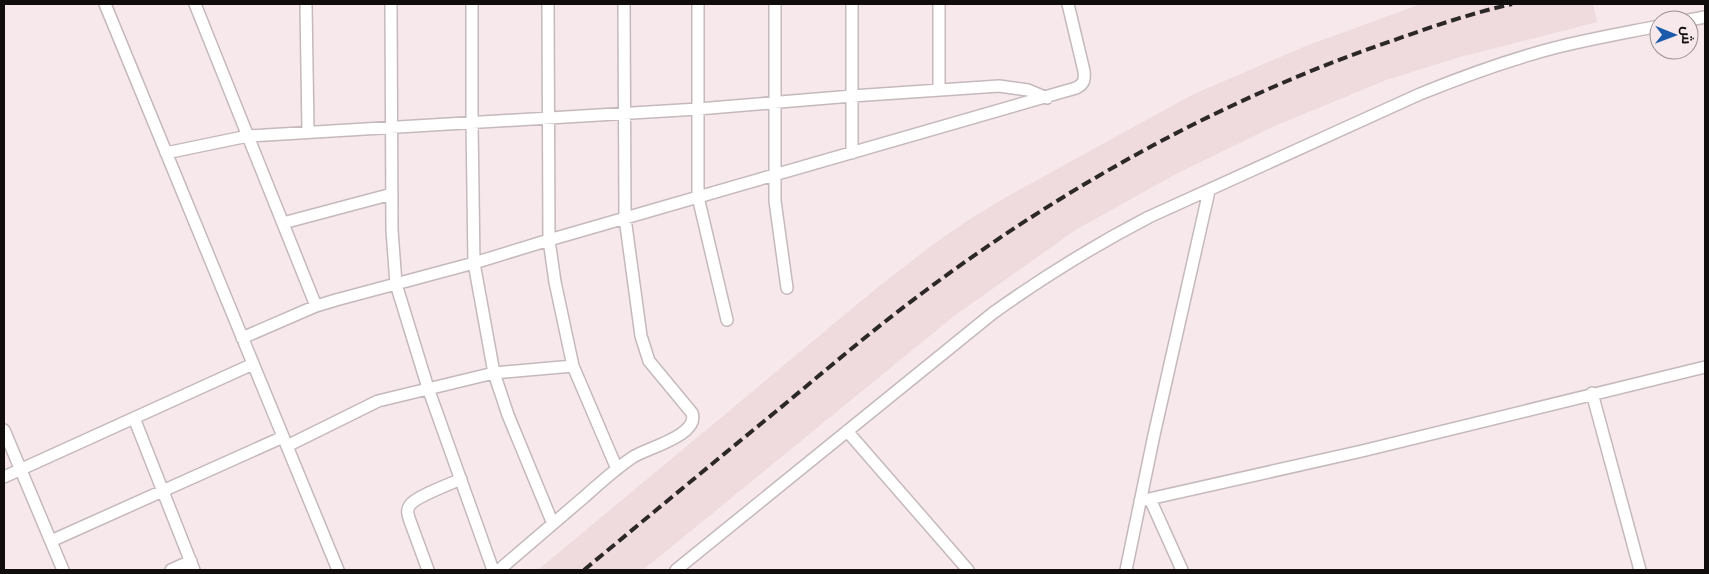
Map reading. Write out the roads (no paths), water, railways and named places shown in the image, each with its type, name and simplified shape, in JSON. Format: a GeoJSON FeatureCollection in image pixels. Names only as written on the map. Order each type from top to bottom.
{"type":"FeatureCollection","features":[{"type":"Feature","properties":{"kind":"street"},"geometry":{"type":"LineString","coordinates":[[105,4],[338,570]]}},
{"type":"Feature","properties":{"kind":"street"},"geometry":{"type":"LineString","coordinates":[[195,4],[316,306]]}},
{"type":"Feature","properties":{"kind":"street"},"geometry":{"type":"LineString","coordinates":[[306,4],[308,132]]}},
{"type":"Feature","properties":{"kind":"street"},"geometry":{"type":"LineString","coordinates":[[391,4],[392,230],[396,284],[428,388],[493,570]]}},
{"type":"Feature","properties":{"kind":"street"},"geometry":{"type":"LineString","coordinates":[[472,4],[474,264],[494,373],[508,415],[553,524]]}},
{"type":"Feature","properties":{"kind":"street"},"geometry":{"type":"LineString","coordinates":[[548,4],[549,240],[555,282],[573,366],[617,469]]}},
{"type":"Feature","properties":{"kind":"street"},"geometry":{"type":"LineString","coordinates":[[499,570],[617,469],[648,449],[678,437],[693,423],[692,413],[656,372],[649,361],[644,348],[634,292],[625,218],[624,4]]}},
{"type":"Feature","properties":{"kind":"street"},"geometry":{"type":"LineString","coordinates":[[698,4],[698,197],[727,320]]}},
{"type":"Feature","properties":{"kind":"street"},"geometry":{"type":"LineString","coordinates":[[775,4],[775,175],[777,224],[787,288]]}},
{"type":"Feature","properties":{"kind":"street"},"geometry":{"type":"LineString","coordinates":[[852,4],[852,153]]}},
{"type":"Feature","properties":{"kind":"street"},"geometry":{"type":"LineString","coordinates":[[939,4],[939,90]]}},
{"type":"Feature","properties":{"kind":"street"},"geometry":{"type":"LineString","coordinates":[[242,338],[316,306],[474,264],[549,240],[1047,98],[1076,88],[1085,79],[1068,4]]}},
{"type":"Feature","properties":{"kind":"street"},"geometry":{"type":"LineString","coordinates":[[676,570],[966,333],[1020,294],[1130,227],[1452,80],[1554,48],[1649,28]]}},
{"type":"Feature","properties":{"kind":"street"},"geometry":{"type":"LineString","coordinates":[[166,152],[248,136],[698,109],[999,86],[1028,90],[1047,98]]}},
{"type":"Feature","properties":{"kind":"street"},"geometry":{"type":"LineString","coordinates":[[1126,570],[1145,500],[1209,191]]}},
{"type":"Feature","properties":{"kind":"street"},"geometry":{"type":"LineString","coordinates":[[283,224],[392,194]]}},
{"type":"Feature","properties":{"kind":"street"},"geometry":{"type":"LineString","coordinates":[[4,477],[253,364]]}},
{"type":"Feature","properties":{"kind":"street"},"geometry":{"type":"LineString","coordinates":[[51,541],[163,491],[285,442],[378,401],[494,373],[573,366]]}},
{"type":"Feature","properties":{"kind":"street"},"geometry":{"type":"LineString","coordinates":[[1145,500],[1362,451],[1592,393],[1705,367]]}},
{"type":"Feature","properties":{"kind":"street"},"geometry":{"type":"LineString","coordinates":[[1592,393],[1640,570]]}},
{"type":"Feature","properties":{"kind":"street"},"geometry":{"type":"LineString","coordinates":[[134,418],[192,566],[171,570]]}},
{"type":"Feature","properties":{"kind":"street"},"geometry":{"type":"LineString","coordinates":[[4,430],[63,570]]}},
{"type":"Feature","properties":{"kind":"street"},"geometry":{"type":"LineString","coordinates":[[847,431],[968,570]]}},
{"type":"Feature","properties":{"kind":"street"},"geometry":{"type":"LineString","coordinates":[[428,570],[407,514],[408,508],[414,501],[461,479]]}},
{"type":"Feature","properties":{"kind":"street"},"geometry":{"type":"LineString","coordinates":[[1145,500],[1182,570]]}},
{"type":"Feature","properties":{"kind":"railway"},"geometry":{"type":"LineString","coordinates":[[584,570],[906,305],[977,253],[1031,217],[1143,151],[1260,93],[1380,45],[1445,23],[1512,4]]}}]}
